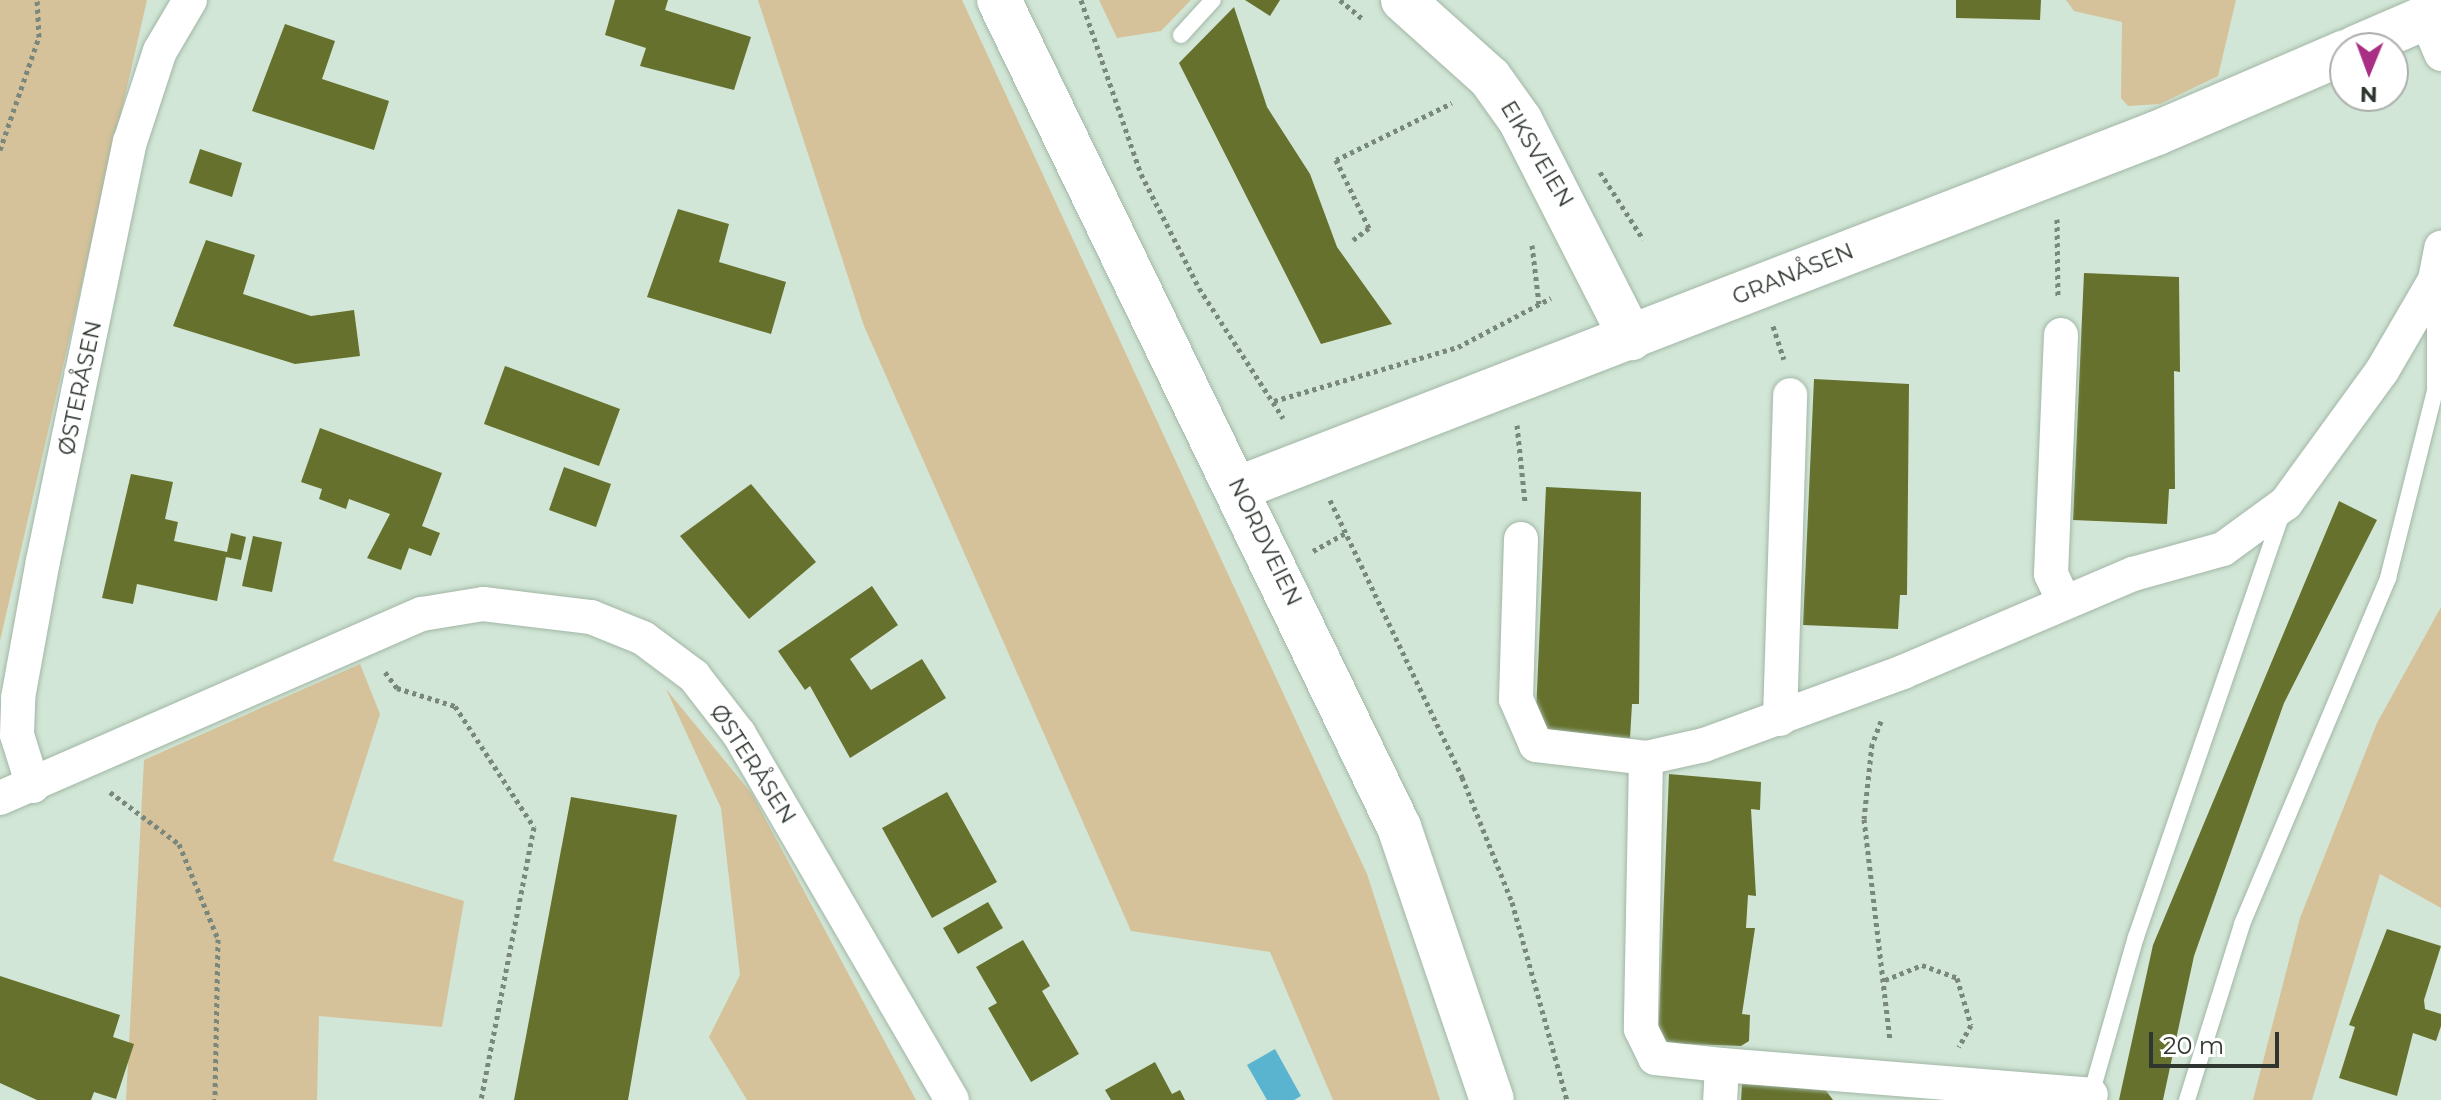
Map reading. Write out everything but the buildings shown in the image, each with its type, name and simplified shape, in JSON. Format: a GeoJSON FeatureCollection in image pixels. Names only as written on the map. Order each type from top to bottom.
{"type":"FeatureCollection","features":[{"type":"Feature","properties":{"kind":"street","name":"ØSTERÅSEN"},"geometry":{"type":"LineString","coordinates":[[33,786],[17,735],[18,698],[43,561],[130,142],[160,51],[190,0]]}},
{"type":"Feature","properties":{"kind":"street","name":"NORDVEIEN"},"geometry":{"type":"LineString","coordinates":[[999,0],[1239,488],[1399,827],[1492,1100]]}},
{"type":"Feature","properties":{"kind":"street","name":"EIKSVEIEN"},"geometry":{"type":"LineString","coordinates":[[1385,12],[1490,78],[1520,120],[1631,338]]}},
{"type":"Feature","properties":{"kind":"street"},"geometry":{"type":"LineString","coordinates":[[2409,35],[2436,28]]}},
{"type":"Feature","properties":{"kind":"street","name":"GRANÅSEN"},"geometry":{"type":"LineString","coordinates":[[1239,488],[1631,338],[2329,58]]}},
{"type":"Feature","properties":{"kind":"street"},"geometry":{"type":"LineString","coordinates":[[1521,539],[1520,721],[1536,745],[1646,758],[1780,719],[1903,672],[2063,600],[2223,549],[2286,503],[2382,371],[2438,264]]}},
{"type":"Feature","properties":{"kind":"street"},"geometry":{"type":"LineString","coordinates":[[2061,335],[2051,574],[2063,600]]}},
{"type":"Feature","properties":{"kind":"street"},"geometry":{"type":"LineString","coordinates":[[1780,719],[1790,395]]}},
{"type":"Feature","properties":{"kind":"street","name":"ØSTERÅSEN"},"geometry":{"type":"LineString","coordinates":[[0,798],[33,786],[356,637],[422,614],[483,604],[533,606],[591,617],[643,638],[694,676],[739,734],[952,1100]]}},
{"type":"Feature","properties":{"kind":"street"},"geometry":{"type":"LineString","coordinates":[[1646,758],[1641,1029],[1655,1058],[1892,1076],[2090,1097]]}},
{"type":"Feature","properties":{"kind":"street"},"geometry":{"type":"LineString","coordinates":[[1720,1100],[1722,1065]]}},
{"type":"Feature","properties":{"kind":"lane"},"geometry":{"type":"LineString","coordinates":[[1181,35],[1213,0]]}},
{"type":"Feature","properties":{"kind":"lane"},"geometry":{"type":"LineString","coordinates":[[2187,1100],[2242,924],[2388,578],[2435,391],[2438,264]]}},
{"type":"Feature","properties":{"kind":"lane"},"geometry":{"type":"LineString","coordinates":[[2090,1097],[2136,937],[2286,503]]}},
{"type":"Feature","properties":{"kind":"path"},"geometry":{"type":"LineString","coordinates":[[0,150],[39,37],[37,0]]}},
{"type":"Feature","properties":{"kind":"path"},"geometry":{"type":"LineString","coordinates":[[1081,0],[1141,174],[1239,357],[1274,401],[1283,418]]}},
{"type":"Feature","properties":{"kind":"path"},"geometry":{"type":"LineString","coordinates":[[1340,0],[1385,12]]}},
{"type":"Feature","properties":{"kind":"path"},"geometry":{"type":"LineString","coordinates":[[1443,90],[1462,109]]}},
{"type":"Feature","properties":{"kind":"path"},"geometry":{"type":"LineString","coordinates":[[1353,240],[1369,228],[1336,160],[1454,101]]}},
{"type":"Feature","properties":{"kind":"path"},"geometry":{"type":"LineString","coordinates":[[2056,206],[2061,335]]}},
{"type":"Feature","properties":{"kind":"path"},"geometry":{"type":"LineString","coordinates":[[1530,233],[1539,304]]}},
{"type":"Feature","properties":{"kind":"path"},"geometry":{"type":"LineString","coordinates":[[1274,401],[1458,347],[1551,298]]}},
{"type":"Feature","properties":{"kind":"path"},"geometry":{"type":"LineString","coordinates":[[1772,323],[1779,343]]}},
{"type":"Feature","properties":{"kind":"path"},"geometry":{"type":"LineString","coordinates":[[1518,426],[1525,480],[1521,539]]}},
{"type":"Feature","properties":{"kind":"path"},"geometry":{"type":"LineString","coordinates":[[1327,495],[1347,532],[1506,888],[1567,1100]]}},
{"type":"Feature","properties":{"kind":"path"},"geometry":{"type":"LineString","coordinates":[[1304,556],[1347,532]]}},
{"type":"Feature","properties":{"kind":"path"},"geometry":{"type":"LineString","coordinates":[[356,637],[397,688],[455,706],[534,827],[481,1100]]}},
{"type":"Feature","properties":{"kind":"path"},"geometry":{"type":"LineString","coordinates":[[1892,1076],[1885,980],[1864,819],[1872,744],[1903,672]]}},
{"type":"Feature","properties":{"kind":"path"},"geometry":{"type":"LineString","coordinates":[[80,764],[179,844],[212,925],[215,1100]]}},
{"type":"Feature","properties":{"kind":"path"},"geometry":{"type":"LineString","coordinates":[[1885,980],[1922,965],[1957,978],[1971,1025],[1952,1060]]}},
{"type":"Feature","properties":{"kind":"shaded area"},"geometry":{"type":"Polygon","coordinates":[[[0,0],[147,0],[0,641],[0,0]]]}},
{"type":"Feature","properties":{"kind":"shaded area"},"geometry":{"type":"Polygon","coordinates":[[[758,0],[962,0],[1367,874],[1440,1100],[1333,1100],[1270,952],[1131,931],[864,326],[758,0]]]}},
{"type":"Feature","properties":{"kind":"shaded area"},"geometry":{"type":"Polygon","coordinates":[[[1099,0],[1191,0],[1161,31],[1117,38],[1099,0]]]}},
{"type":"Feature","properties":{"kind":"shaded area"},"geometry":{"type":"Polygon","coordinates":[[[2066,0],[2236,0],[2218,76],[2160,104],[2128,106],[2121,98],[2122,22],[2074,11],[2066,0]]]}},
{"type":"Feature","properties":{"kind":"shaded area"},"geometry":{"type":"Polygon","coordinates":[[[2441,607],[2441,908],[2380,874],[2312,1100],[2253,1100],[2300,918],[2377,723],[2441,607]]]}},
{"type":"Feature","properties":{"kind":"shaded area"},"geometry":{"type":"Polygon","coordinates":[[[360,664],[380,714],[333,861],[464,901],[442,1027],[319,1016],[317,1100],[126,1100],[144,760],[360,664]]]}},
{"type":"Feature","properties":{"kind":"shaded area"},"geometry":{"type":"Polygon","coordinates":[[[666,689],[752,794],[916,1100],[747,1100],[709,1037],[740,975],[721,808],[666,689]]]}},
{"type":"Feature","properties":{"kind":"water"},"geometry":{"type":"Polygon","coordinates":[[[1275,1049],[1301,1096],[1294,1100],[1267,1100],[1247,1065],[1275,1049]]]}}]}
